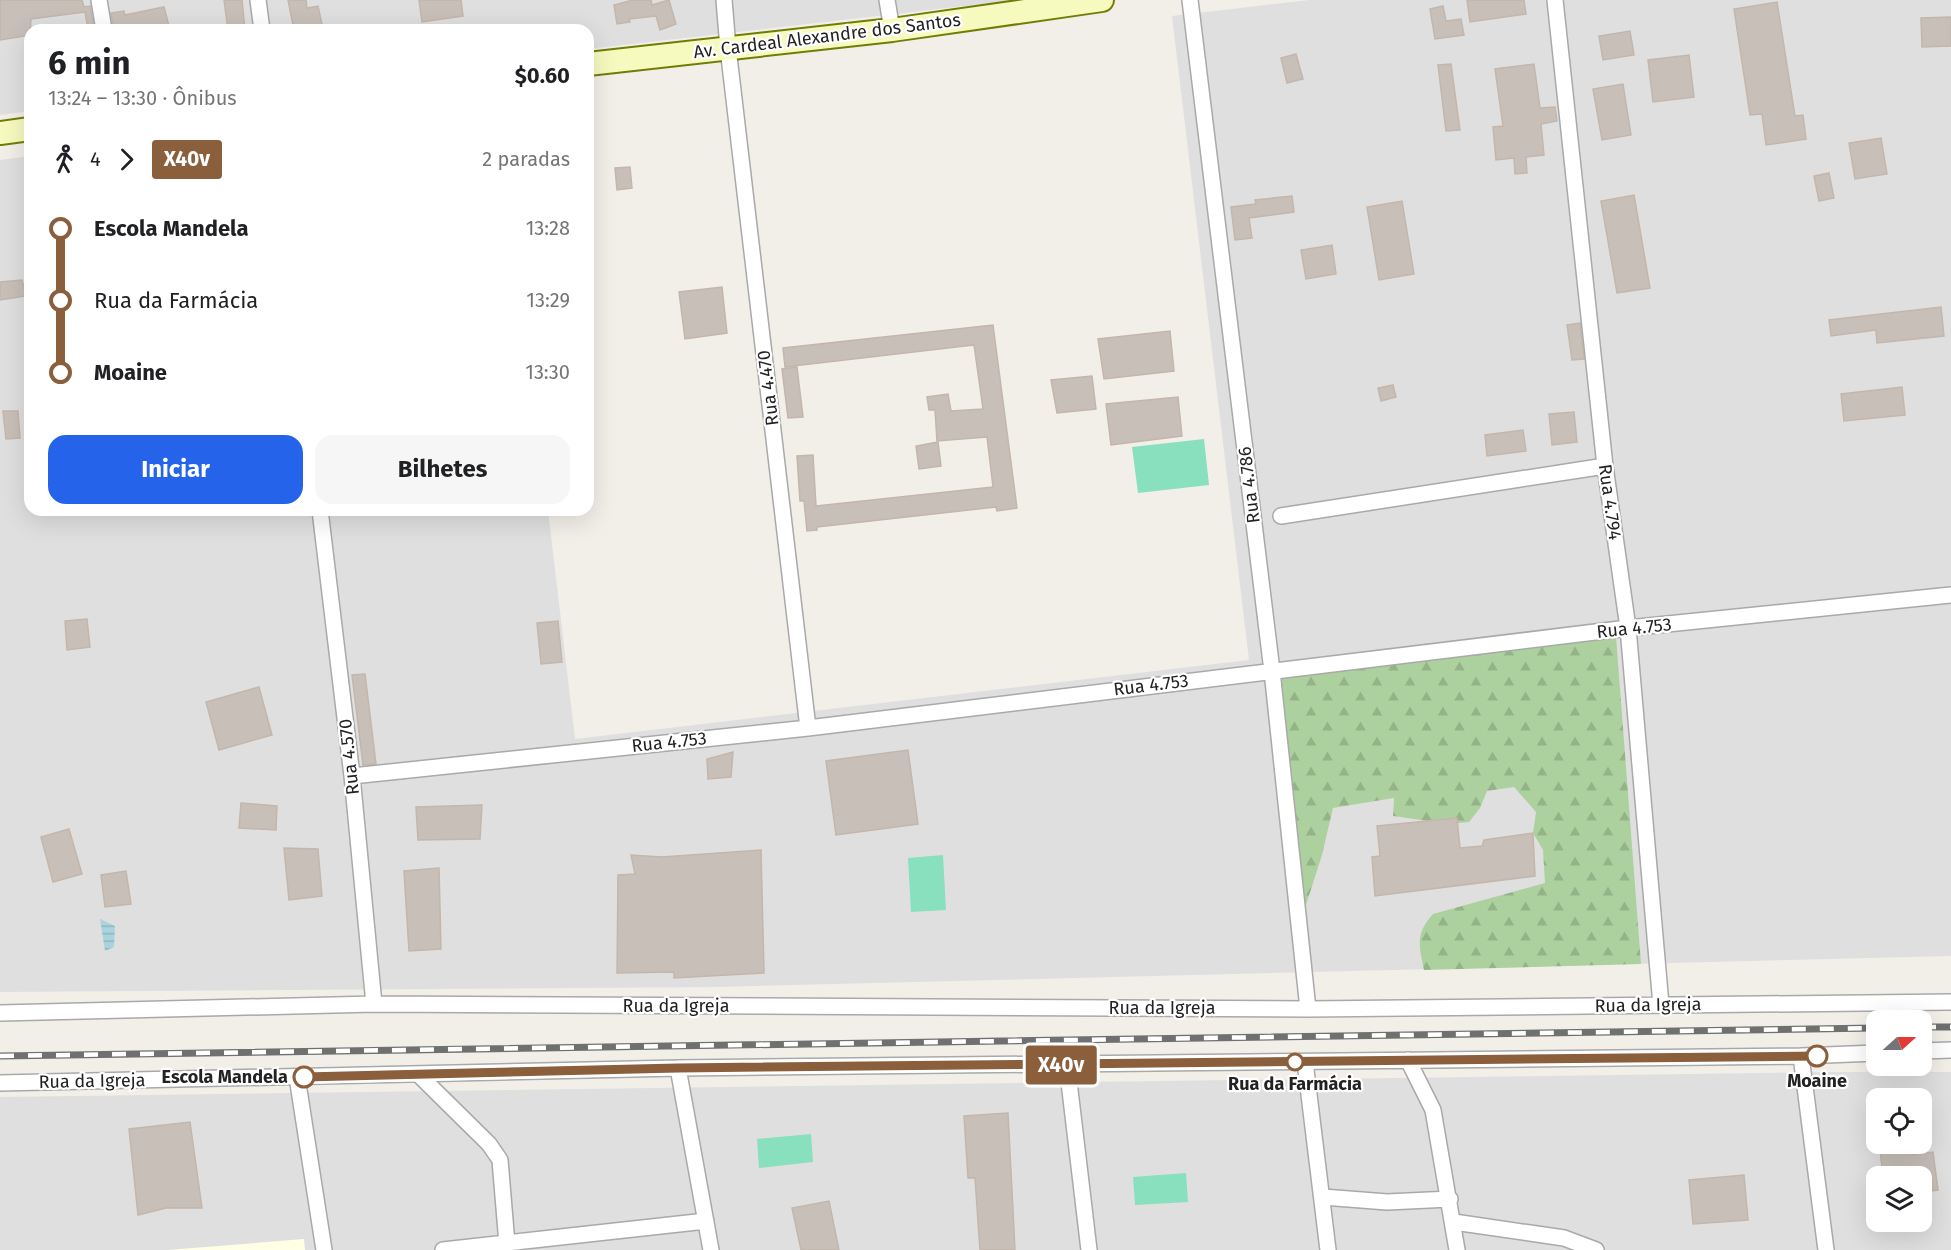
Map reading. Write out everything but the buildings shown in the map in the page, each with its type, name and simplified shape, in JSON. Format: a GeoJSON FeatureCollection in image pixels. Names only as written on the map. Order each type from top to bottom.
{"type":"FeatureCollection","features":[{"type":"Feature","properties":{"kind":"main road","name":"Av. Cardeal Alexandre dos Santos"},"geometry":{"type":"LineString","coordinates":[[594,63],[892,30],[1048,3],[1102,0]]}},
{"type":"Feature","properties":{"kind":"main road"},"geometry":{"type":"LineString","coordinates":[[0,133],[24,130]]}},
{"type":"Feature","properties":{"kind":"street"},"geometry":{"type":"LineString","coordinates":[[99,0],[103,24]]}},
{"type":"Feature","properties":{"kind":"street"},"geometry":{"type":"LineString","coordinates":[[258,0],[261,24]]}},
{"type":"Feature","properties":{"kind":"street","name":"Rua 4.470"},"geometry":{"type":"LineString","coordinates":[[724,0],[808,728]]}},
{"type":"Feature","properties":{"kind":"street"},"geometry":{"type":"LineString","coordinates":[[887,0],[892,30]]}},
{"type":"Feature","properties":{"kind":"street","name":"Rua 4.786"},"geometry":{"type":"LineString","coordinates":[[1190,0],[1272,671],[1308,1009]]}},
{"type":"Feature","properties":{"kind":"street","name":"Rua 4.794"},"geometry":{"type":"LineString","coordinates":[[1555,0],[1605,466],[1628,628],[1661,1005]]}},
{"type":"Feature","properties":{"kind":"street"},"geometry":{"type":"LineString","coordinates":[[1281,516],[1605,466]]}},
{"type":"Feature","properties":{"kind":"street","name":"Rua 4.570"},"geometry":{"type":"LineString","coordinates":[[321,516],[351,776],[374,1004]]}},
{"type":"Feature","properties":{"kind":"street","name":"Rua 4.753"},"geometry":{"type":"LineString","coordinates":[[351,776],[808,728],[1628,628],[1951,594]]}},
{"type":"Feature","properties":{"kind":"street","name":"Rua da Igreja"},"geometry":{"type":"LineString","coordinates":[[0,1013],[374,1004],[1308,1009],[1951,1002]]}},
{"type":"Feature","properties":{"kind":"street"},"geometry":{"type":"LineString","coordinates":[[1932,1051],[1951,1050]]}},
{"type":"Feature","properties":{"kind":"street","name":"Rua da Igreja"},"geometry":{"type":"LineString","coordinates":[[0,1083],[678,1068],[1801,1056],[1866,1053]]}},
{"type":"Feature","properties":{"kind":"street"},"geometry":{"type":"LineString","coordinates":[[1801,1056],[1826,1250]]}},
{"type":"Feature","properties":{"kind":"street"},"geometry":{"type":"LineString","coordinates":[[1408,1060],[1433,1110],[1457,1250]]}},
{"type":"Feature","properties":{"kind":"street"},"geometry":{"type":"LineString","coordinates":[[1305,1062],[1328,1250]]}},
{"type":"Feature","properties":{"kind":"street"},"geometry":{"type":"LineString","coordinates":[[1067,1065],[1089,1250]]}},
{"type":"Feature","properties":{"kind":"street"},"geometry":{"type":"LineString","coordinates":[[678,1068],[711,1250]]}},
{"type":"Feature","properties":{"kind":"street"},"geometry":{"type":"LineString","coordinates":[[418,1074],[489,1144],[500,1160],[507,1244]]}},
{"type":"Feature","properties":{"kind":"street"},"geometry":{"type":"LineString","coordinates":[[297,1077],[324,1250]]}},
{"type":"Feature","properties":{"kind":"street"},"geometry":{"type":"LineString","coordinates":[[1323,1197],[1387,1202],[1450,1199]]}},
{"type":"Feature","properties":{"kind":"street"},"geometry":{"type":"LineString","coordinates":[[443,1250],[706,1221]]}},
{"type":"Feature","properties":{"kind":"street"},"geometry":{"type":"LineString","coordinates":[[1454,1222],[1564,1238],[1596,1250]]}},
{"type":"Feature","properties":{"kind":"shaded area"},"geometry":{"type":"Polygon","coordinates":[[[0,0],[1017,0],[594,48],[594,24],[24,24],[24,112],[0,115],[0,0]]]}},
{"type":"Feature","properties":{"kind":"shaded area"},"geometry":{"type":"Polygon","coordinates":[[[1309,0],[1951,0],[1951,956],[717,987],[0,992],[0,160],[24,157],[24,516],[549,516],[575,739],[1249,660],[1172,16],[1309,0]]]}},
{"type":"Feature","properties":{"kind":"shaded area"},"geometry":{"type":"Polygon","coordinates":[[[1828,1072],[1866,1072],[1866,1076],[1932,1076],[1932,1072],[1951,1072],[1951,1250],[0,1250],[0,1097],[1828,1072]]]}},
{"type":"Feature","properties":{"kind":"shaded area"},"geometry":{"type":"Polygon","coordinates":[[[304,1239],[305,1250],[168,1250],[304,1239]]]}},
{"type":"Feature","properties":{"kind":"green space"},"geometry":{"type":"Polygon","coordinates":[[[1204,439],[1209,485],[1138,493],[1132,447],[1204,439]]]}},
{"type":"Feature","properties":{"kind":"green space"},"geometry":{"type":"Polygon","coordinates":[[[1616,636],[1641,964],[1424,970],[1420,940],[1423,928],[1433,914],[1545,883],[1543,850],[1533,833],[1536,812],[1514,787],[1487,791],[1480,808],[1469,822],[1449,824],[1393,816],[1394,798],[1333,808],[1322,855],[1305,908],[1272,671],[1616,636]]]}},
{"type":"Feature","properties":{"kind":"green space"},"geometry":{"type":"Polygon","coordinates":[[[943,855],[946,910],[911,912],[908,858],[943,855]]]}},
{"type":"Feature","properties":{"kind":"green space"},"geometry":{"type":"Polygon","coordinates":[[[811,1134],[813,1162],[759,1168],[757,1139],[811,1134]]]}},
{"type":"Feature","properties":{"kind":"green space"},"geometry":{"type":"Polygon","coordinates":[[[1186,1173],[1188,1202],[1135,1205],[1133,1177],[1186,1173]]]}},
{"type":"Feature","properties":{"kind":"water"},"geometry":{"type":"Polygon","coordinates":[[[100,919],[115,926],[114,947],[105,951],[100,919]]]}},
{"type":"Feature","properties":{"kind":"railway"},"geometry":{"type":"LineString","coordinates":[[1932,1027],[1951,1027]]}},
{"type":"Feature","properties":{"kind":"railway"},"geometry":{"type":"LineString","coordinates":[[0,1056],[1866,1028]]}},
{"type":"Feature","properties":{"kind":"bus line","name":"X40v"},"geometry":{"type":"LineString","coordinates":[[304,1077],[678,1068],[1817,1056]]}},
{"type":"Feature","properties":{"kind":"place","name":"Moaine"},"geometry":{"type":"Point","coordinates":[1817,1056]}},
{"type":"Feature","properties":{"kind":"place","name":"Rua da Farmácia"},"geometry":{"type":"Point","coordinates":[1295,1062]}},
{"type":"Feature","properties":{"kind":"place","name":"Escola Mandela"},"geometry":{"type":"Point","coordinates":[304,1077]}}]}
